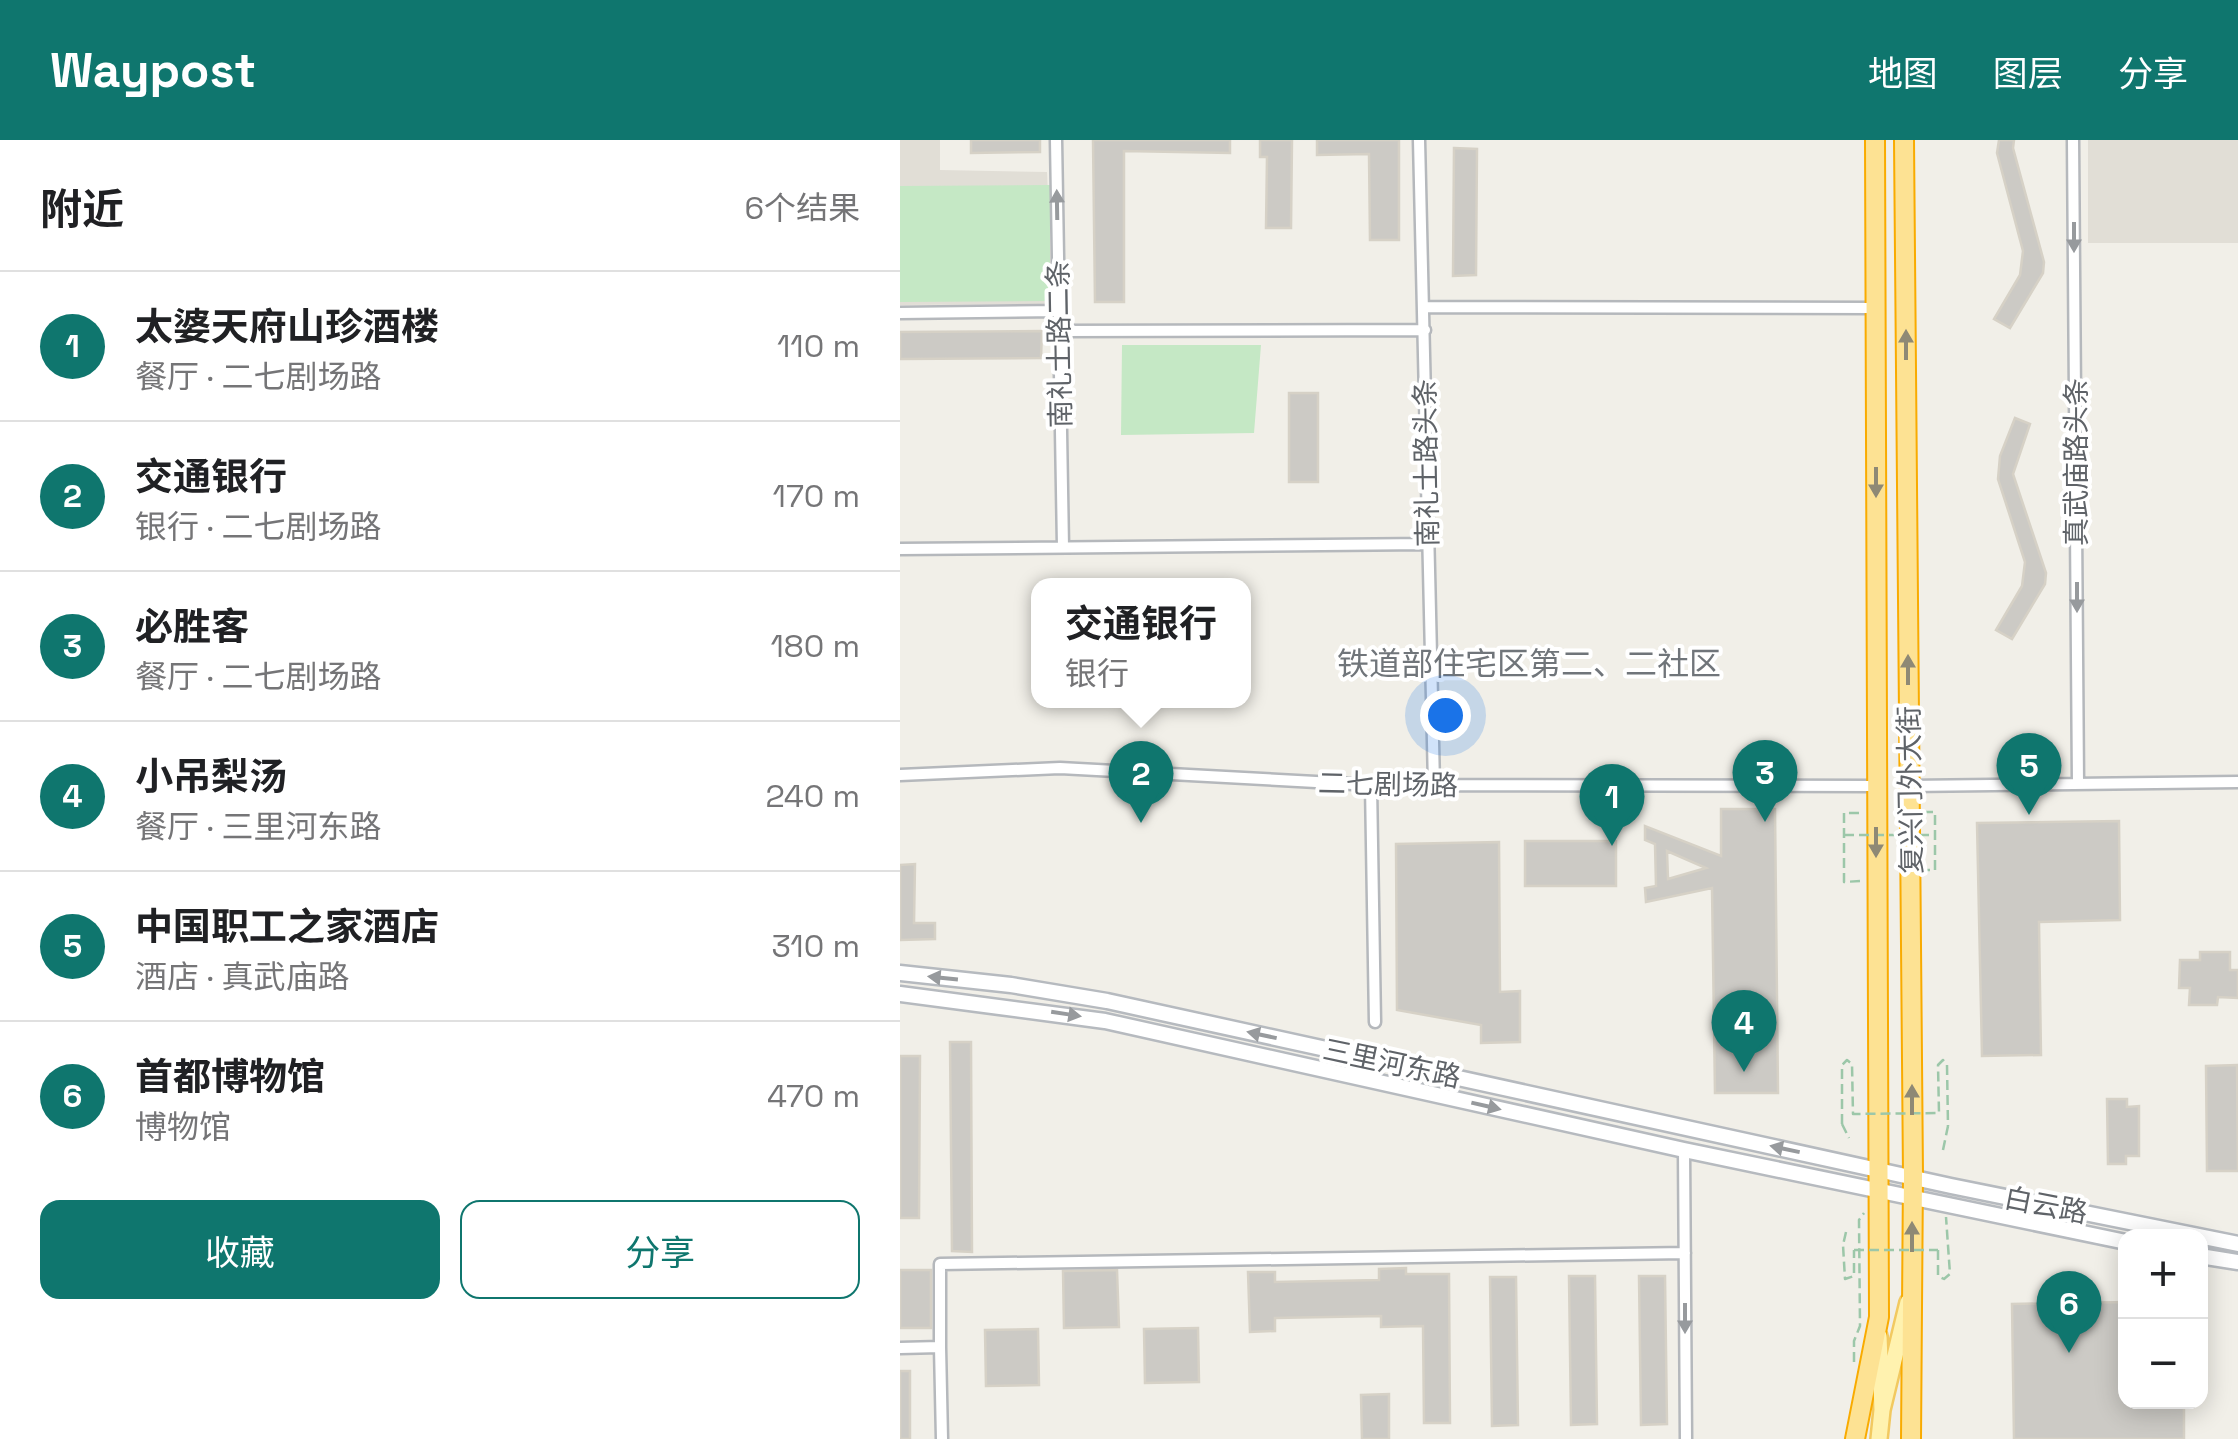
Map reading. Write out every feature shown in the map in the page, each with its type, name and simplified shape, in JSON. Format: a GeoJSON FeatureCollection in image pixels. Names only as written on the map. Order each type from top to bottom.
{"type":"FeatureCollection","features":[{"type":"Feature","properties":{"kind":"highway","name":"复兴门外大街"},"geometry":{"type":"LineString","coordinates":[[1855,1439],[1879,1317],[1876,140]]}},
{"type":"Feature","properties":{"kind":"highway","name":"复兴门外大街"},"geometry":{"type":"LineString","coordinates":[[1904,140],[1913,1176],[1911,1439]]}},
{"type":"Feature","properties":{"kind":"main road","name":"三里河东路"},"geometry":{"type":"LineString","coordinates":[[900,974],[1011,985],[1107,1001],[1913,1176]]}},
{"type":"Feature","properties":{"kind":"main road","name":"三里河东路"},"geometry":{"type":"LineString","coordinates":[[900,994],[1105,1020],[1880,1192]]}},
{"type":"Feature","properties":{"kind":"main road","name":"白云路"},"geometry":{"type":"LineString","coordinates":[[1913,1176],[2238,1244]]}},
{"type":"Feature","properties":{"kind":"main road","name":"白云路"},"geometry":{"type":"LineString","coordinates":[[1880,1192],[2118,1240]]}},
{"type":"Feature","properties":{"kind":"main road"},"geometry":{"type":"LineString","coordinates":[[2208,1257],[2238,1262]]}},
{"type":"Feature","properties":{"kind":"main road"},"geometry":{"type":"LineString","coordinates":[[1879,1439],[1882,1410],[1912,1285]]}},
{"type":"Feature","properties":{"kind":"main road"},"geometry":{"type":"LineString","coordinates":[[1879,1317],[1882,1410]]}},
{"type":"Feature","properties":{"kind":"street","name":"南礼士路二条"},"geometry":{"type":"LineString","coordinates":[[1056,140],[1063,548]]}},
{"type":"Feature","properties":{"kind":"street","name":"南礼士路头条"},"geometry":{"type":"LineString","coordinates":[[1419,140],[1434,786]]}},
{"type":"Feature","properties":{"kind":"street","name":"真武庙路头条"},"geometry":{"type":"LineString","coordinates":[[2073,140],[2078,784]]}},
{"type":"Feature","properties":{"kind":"street"},"geometry":{"type":"LineString","coordinates":[[1424,307],[1876,308]]}},
{"type":"Feature","properties":{"kind":"street"},"geometry":{"type":"LineString","coordinates":[[900,313],[1058,311]]}},
{"type":"Feature","properties":{"kind":"street"},"geometry":{"type":"LineString","coordinates":[[1059,331],[1425,330]]}},
{"type":"Feature","properties":{"kind":"street"},"geometry":{"type":"LineString","coordinates":[[900,549],[1427,544]]}},
{"type":"Feature","properties":{"kind":"street","name":"二七剧场路"},"geometry":{"type":"LineString","coordinates":[[900,775],[1060,768],[1371,785],[1876,786]]}},
{"type":"Feature","properties":{"kind":"street"},"geometry":{"type":"LineString","coordinates":[[1909,786],[2238,782]]}},
{"type":"Feature","properties":{"kind":"street"},"geometry":{"type":"LineString","coordinates":[[1371,785],[1374,1022]]}},
{"type":"Feature","properties":{"kind":"street"},"geometry":{"type":"LineString","coordinates":[[1684,1150],[1686,1439]]}},
{"type":"Feature","properties":{"kind":"street"},"geometry":{"type":"LineString","coordinates":[[942,1439],[940,1264],[1685,1253]]}},
{"type":"Feature","properties":{"kind":"street"},"geometry":{"type":"LineString","coordinates":[[900,1348],[940,1347]]}},
{"type":"Feature","properties":{"kind":"path"},"geometry":{"type":"LineString","coordinates":[[1876,812],[1844,813],[1844,882],[1877,881]]}},
{"type":"Feature","properties":{"kind":"path"},"geometry":{"type":"LineString","coordinates":[[1935,812],[1935,870]]}},
{"type":"Feature","properties":{"kind":"path"},"geometry":{"type":"LineString","coordinates":[[1844,835],[1935,835]]}},
{"type":"Feature","properties":{"kind":"path"},"geometry":{"type":"LineString","coordinates":[[1849,1138],[1842,1124],[1842,1065],[1847,1060],[1852,1064],[1853,1114],[1938,1113],[1938,1065],[1943,1060],[1947,1065],[1948,1126],[1944,1150]]}},
{"type":"Feature","properties":{"kind":"path"},"geometry":{"type":"LineString","coordinates":[[1854,1360],[1854,1342],[1860,1326],[1859,1220],[1880,1192]]}},
{"type":"Feature","properties":{"kind":"path"},"geometry":{"type":"LineString","coordinates":[[1846,1232],[1842,1246],[1845,1279],[1854,1276],[1854,1250],[1938,1250],[1938,1276],[1944,1279],[1950,1274],[1946,1217]]}},
{"type":"Feature","properties":{"kind":"shaded area"},"geometry":{"type":"Polygon","coordinates":[[[900,140],[940,140],[940,170],[1047,172],[1053,304],[900,305],[900,140]]]}},
{"type":"Feature","properties":{"kind":"shaded area"},"geometry":{"type":"Polygon","coordinates":[[[2088,140],[2238,140],[2238,243],[2088,243],[2088,140]]]}},
{"type":"Feature","properties":{"kind":"green space"},"geometry":{"type":"Polygon","coordinates":[[[1050,185],[1050,301],[900,302],[900,186],[1050,185]]]}},
{"type":"Feature","properties":{"kind":"green space"},"geometry":{"type":"Polygon","coordinates":[[[1122,345],[1261,345],[1254,433],[1121,435],[1122,345]]]}},
{"type":"Feature","properties":{"kind":"building"},"geometry":{"type":"Polygon","coordinates":[[[971,140],[1040,140],[1040,152],[971,153],[971,140]]]}},
{"type":"Feature","properties":{"kind":"building"},"geometry":{"type":"Polygon","coordinates":[[[1093,140],[1230,140],[1230,153],[1124,151],[1124,302],[1095,302],[1093,140]]]}},
{"type":"Feature","properties":{"kind":"building"},"geometry":{"type":"Polygon","coordinates":[[[1260,140],[1292,140],[1291,228],[1266,228],[1267,157],[1260,157],[1260,140]]]}},
{"type":"Feature","properties":{"kind":"building"},"geometry":{"type":"Polygon","coordinates":[[[1317,140],[1399,140],[1399,240],[1370,240],[1369,154],[1317,155],[1317,140]]]}},
{"type":"Feature","properties":{"kind":"building"},"geometry":{"type":"Polygon","coordinates":[[[1999,140],[2014,140],[2044,262],[2043,273],[2010,328],[1994,319],[2020,275],[2023,251],[1997,153],[1999,140]]]}},
{"type":"Feature","properties":{"kind":"building"},"geometry":{"type":"Polygon","coordinates":[[[1454,148],[1477,149],[1476,275],[1453,276],[1454,148]]]}},
{"type":"Feature","properties":{"kind":"building"},"geometry":{"type":"Polygon","coordinates":[[[1042,331],[1041,358],[900,359],[900,332],[1042,331]]]}},
{"type":"Feature","properties":{"kind":"building"},"geometry":{"type":"Polygon","coordinates":[[[1289,393],[1318,393],[1318,482],[1289,482],[1289,393]]]}},
{"type":"Feature","properties":{"kind":"building"},"geometry":{"type":"Polygon","coordinates":[[[2015,418],[2030,424],[2013,474],[2046,573],[2045,584],[2012,639],[1996,630],[2022,586],[2025,562],[1998,479],[2000,456],[2015,418]]]}},
{"type":"Feature","properties":{"kind":"building"},"geometry":{"type":"Polygon","coordinates":[[[1721,809],[1775,809],[1778,1093],[1715,1093],[1712,888],[1646,902],[1645,888],[1656,886],[1655,844],[1645,840],[1645,826],[1721,856],[1721,809]],[[1667,851],[1668,879],[1706,868],[1667,851]]]}},
{"type":"Feature","properties":{"kind":"building"},"geometry":{"type":"Polygon","coordinates":[[[2119,821],[2120,920],[2039,922],[2041,1055],[1982,1056],[1977,823],[2119,821]]]}},
{"type":"Feature","properties":{"kind":"building"},"geometry":{"type":"Polygon","coordinates":[[[1525,841],[1616,841],[1616,886],[1525,886],[1525,841]]]}},
{"type":"Feature","properties":{"kind":"building"},"geometry":{"type":"Polygon","coordinates":[[[1499,842],[1500,992],[1520,991],[1520,1042],[1481,1043],[1481,1025],[1397,1010],[1396,844],[1499,842]]]}},
{"type":"Feature","properties":{"kind":"building"},"geometry":{"type":"Polygon","coordinates":[[[915,864],[914,923],[935,923],[935,939],[900,940],[900,865],[915,864]]]}},
{"type":"Feature","properties":{"kind":"building"},"geometry":{"type":"Polygon","coordinates":[[[2200,952],[2230,952],[2230,970],[2238,970],[2238,998],[2218,997],[2217,1005],[2189,1005],[2190,988],[2179,988],[2180,960],[2200,960],[2200,952]]]}},
{"type":"Feature","properties":{"kind":"building"},"geometry":{"type":"Polygon","coordinates":[[[950,1042],[971,1042],[972,1252],[952,1251],[950,1042]]]}},
{"type":"Feature","properties":{"kind":"building"},"geometry":{"type":"Polygon","coordinates":[[[900,1056],[920,1056],[919,1218],[900,1218],[900,1056]]]}},
{"type":"Feature","properties":{"kind":"building"},"geometry":{"type":"Polygon","coordinates":[[[2237,1065],[2238,1171],[2207,1171],[2206,1066],[2237,1065]]]}},
{"type":"Feature","properties":{"kind":"building"},"geometry":{"type":"Polygon","coordinates":[[[2107,1099],[2127,1099],[2127,1107],[2139,1106],[2139,1156],[2126,1156],[2126,1164],[2108,1164],[2107,1099]]]}},
{"type":"Feature","properties":{"kind":"building"},"geometry":{"type":"Polygon","coordinates":[[[1406,1268],[1406,1274],[1449,1274],[1450,1423],[1424,1423],[1423,1326],[1381,1327],[1381,1316],[1275,1318],[1275,1331],[1250,1332],[1248,1272],[1275,1272],[1275,1282],[1379,1280],[1379,1269],[1406,1268]]]}},
{"type":"Feature","properties":{"kind":"building"},"geometry":{"type":"Polygon","coordinates":[[[900,1270],[931,1270],[931,1328],[900,1328],[900,1270]]]}},
{"type":"Feature","properties":{"kind":"building"},"geometry":{"type":"Polygon","coordinates":[[[1117,1270],[1119,1327],[1064,1328],[1063,1271],[1117,1270]]]}},
{"type":"Feature","properties":{"kind":"building"},"geometry":{"type":"Polygon","coordinates":[[[1569,1276],[1595,1276],[1597,1424],[1571,1425],[1569,1276]]]}},
{"type":"Feature","properties":{"kind":"building"},"geometry":{"type":"Polygon","coordinates":[[[1639,1276],[1665,1276],[1667,1424],[1641,1425],[1639,1276]]]}},
{"type":"Feature","properties":{"kind":"building"},"geometry":{"type":"Polygon","coordinates":[[[1490,1277],[1516,1277],[1518,1425],[1492,1426],[1490,1277]]]}},
{"type":"Feature","properties":{"kind":"building"},"geometry":{"type":"Polygon","coordinates":[[[2118,1302],[2118,1409],[2184,1409],[2184,1439],[2014,1439],[2012,1304],[2118,1302]]]}},
{"type":"Feature","properties":{"kind":"building"},"geometry":{"type":"Polygon","coordinates":[[[1198,1328],[1199,1382],[1145,1383],[1144,1329],[1198,1328]]]}},
{"type":"Feature","properties":{"kind":"building"},"geometry":{"type":"Polygon","coordinates":[[[1038,1329],[1039,1385],[986,1386],[985,1330],[1038,1329]]]}},
{"type":"Feature","properties":{"kind":"building"},"geometry":{"type":"Polygon","coordinates":[[[900,1371],[910,1371],[910,1439],[900,1439],[900,1371]]]}},
{"type":"Feature","properties":{"kind":"building"},"geometry":{"type":"Polygon","coordinates":[[[1389,1394],[1389,1439],[1362,1439],[1361,1395],[1389,1394]]]}},
{"type":"Feature","properties":{"kind":"place","name":"中国职工之家酒店"},"geometry":{"type":"Point","coordinates":[2029,815]}},
{"type":"Feature","properties":{"kind":"place","name":"必胜客"},"geometry":{"type":"Point","coordinates":[1765,822]}},
{"type":"Feature","properties":{"kind":"place","name":"交通银行"},"geometry":{"type":"Point","coordinates":[1141,823]}},
{"type":"Feature","properties":{"kind":"place","name":"太婆天府山珍酒楼"},"geometry":{"type":"Point","coordinates":[1612,846]}},
{"type":"Feature","properties":{"kind":"place","name":"小吊梨汤"},"geometry":{"type":"Point","coordinates":[1744,1072]}},
{"type":"Feature","properties":{"kind":"place","name":"首都博物馆"},"geometry":{"type":"Point","coordinates":[2069,1353]}},
{"type":"Feature","properties":{"kind":"district","name":"铁道部住宅区第二、二社区"},"geometry":{"type":"Point","coordinates":[1529,664]}}]}
